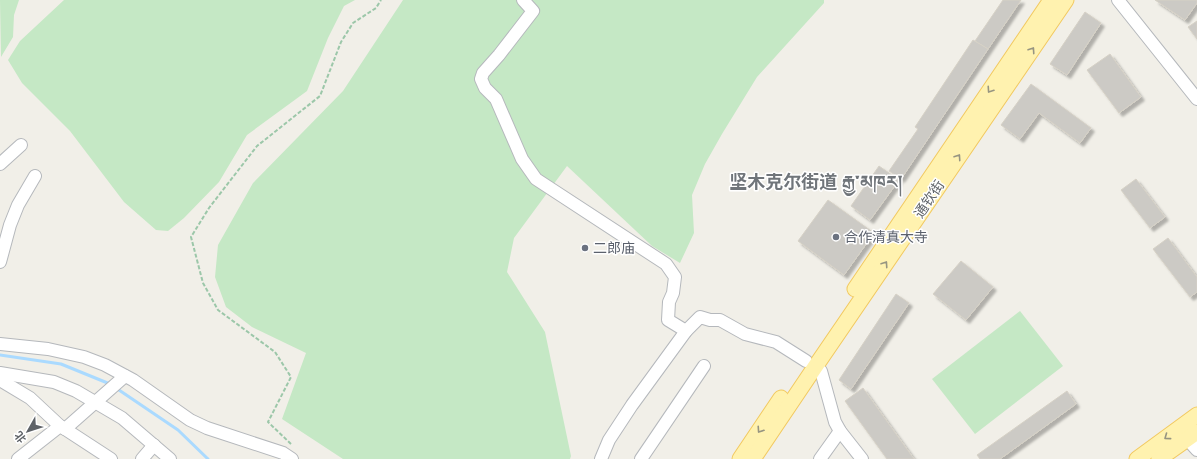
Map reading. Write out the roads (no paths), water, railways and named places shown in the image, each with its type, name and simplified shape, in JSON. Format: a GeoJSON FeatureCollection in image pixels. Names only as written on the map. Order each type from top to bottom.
{"type":"FeatureCollection","features":[{"type":"Feature","properties":{"kind":"main road"},"geometry":{"type":"LineString","coordinates":[[740,459],[810,364],[1051,0]]}},
{"type":"Feature","properties":{"kind":"main road","name":"通钦街"},"geometry":{"type":"LineString","coordinates":[[753,459],[810,364],[1066,0]]}},
{"type":"Feature","properties":{"kind":"main road"},"geometry":{"type":"LineString","coordinates":[[1137,459],[1197,416]]}},
{"type":"Feature","properties":{"kind":"main road"},"geometry":{"type":"LineString","coordinates":[[1159,459],[1194,440]]}},
{"type":"Feature","properties":{"kind":"street"},"geometry":{"type":"LineString","coordinates":[[523,0],[534,11],[500,55],[483,73],[481,79],[485,88],[496,98],[522,159],[536,178],[666,264],[674,277],[673,293],[669,302],[668,320],[686,332]]}},
{"type":"Feature","properties":{"kind":"street"},"geometry":{"type":"LineString","coordinates":[[1118,0],[1197,99]]}},
{"type":"Feature","properties":{"kind":"street"},"geometry":{"type":"LineString","coordinates":[[0,164],[21,145]]}},
{"type":"Feature","properties":{"kind":"street"},"geometry":{"type":"LineString","coordinates":[[0,262],[10,225],[18,206],[35,176]]}},
{"type":"Feature","properties":{"kind":"street"},"geometry":{"type":"LineString","coordinates":[[601,459],[609,440],[632,405],[686,332],[700,317],[710,320],[720,320],[746,334],[776,342],[821,371],[835,422],[840,431],[862,459]]}},
{"type":"Feature","properties":{"kind":"street"},"geometry":{"type":"LineString","coordinates":[[0,344],[48,349],[84,356],[105,365],[190,420],[213,430],[283,453],[292,459]]}},
{"type":"Feature","properties":{"kind":"street"},"geometry":{"type":"LineString","coordinates":[[641,459],[704,366]]}},
{"type":"Feature","properties":{"kind":"street"},"geometry":{"type":"LineString","coordinates":[[0,373],[54,382],[99,399],[170,459]]}},
{"type":"Feature","properties":{"kind":"street"},"geometry":{"type":"LineString","coordinates":[[18,459],[99,399],[124,378]]}},
{"type":"Feature","properties":{"kind":"street"},"geometry":{"type":"LineString","coordinates":[[0,380],[30,398],[62,427],[111,459]]}},
{"type":"Feature","properties":{"kind":"street"},"geometry":{"type":"LineString","coordinates":[[820,459],[840,431]]}},
{"type":"Feature","properties":{"kind":"street"},"geometry":{"type":"LineString","coordinates":[[142,459],[154,445]]}},
{"type":"Feature","properties":{"kind":"waterway"},"geometry":{"type":"LineString","coordinates":[[0,355],[61,364],[110,384]]}},
{"type":"Feature","properties":{"kind":"waterway"},"geometry":{"type":"LineString","coordinates":[[116,388],[178,430],[208,459]]}},
{"type":"Feature","properties":{"kind":"place","name":"合作清真大寺"},"geometry":{"type":"Point","coordinates":[836,237]}},
{"type":"Feature","properties":{"kind":"place","name":"二郎庙"},"geometry":{"type":"Point","coordinates":[585,248]}},
{"type":"Feature","properties":{"kind":"district","name":"坚木克尔街道 རྒྱ་མཁར།"},"geometry":{"type":"Point","coordinates":[816,182]}}]}
